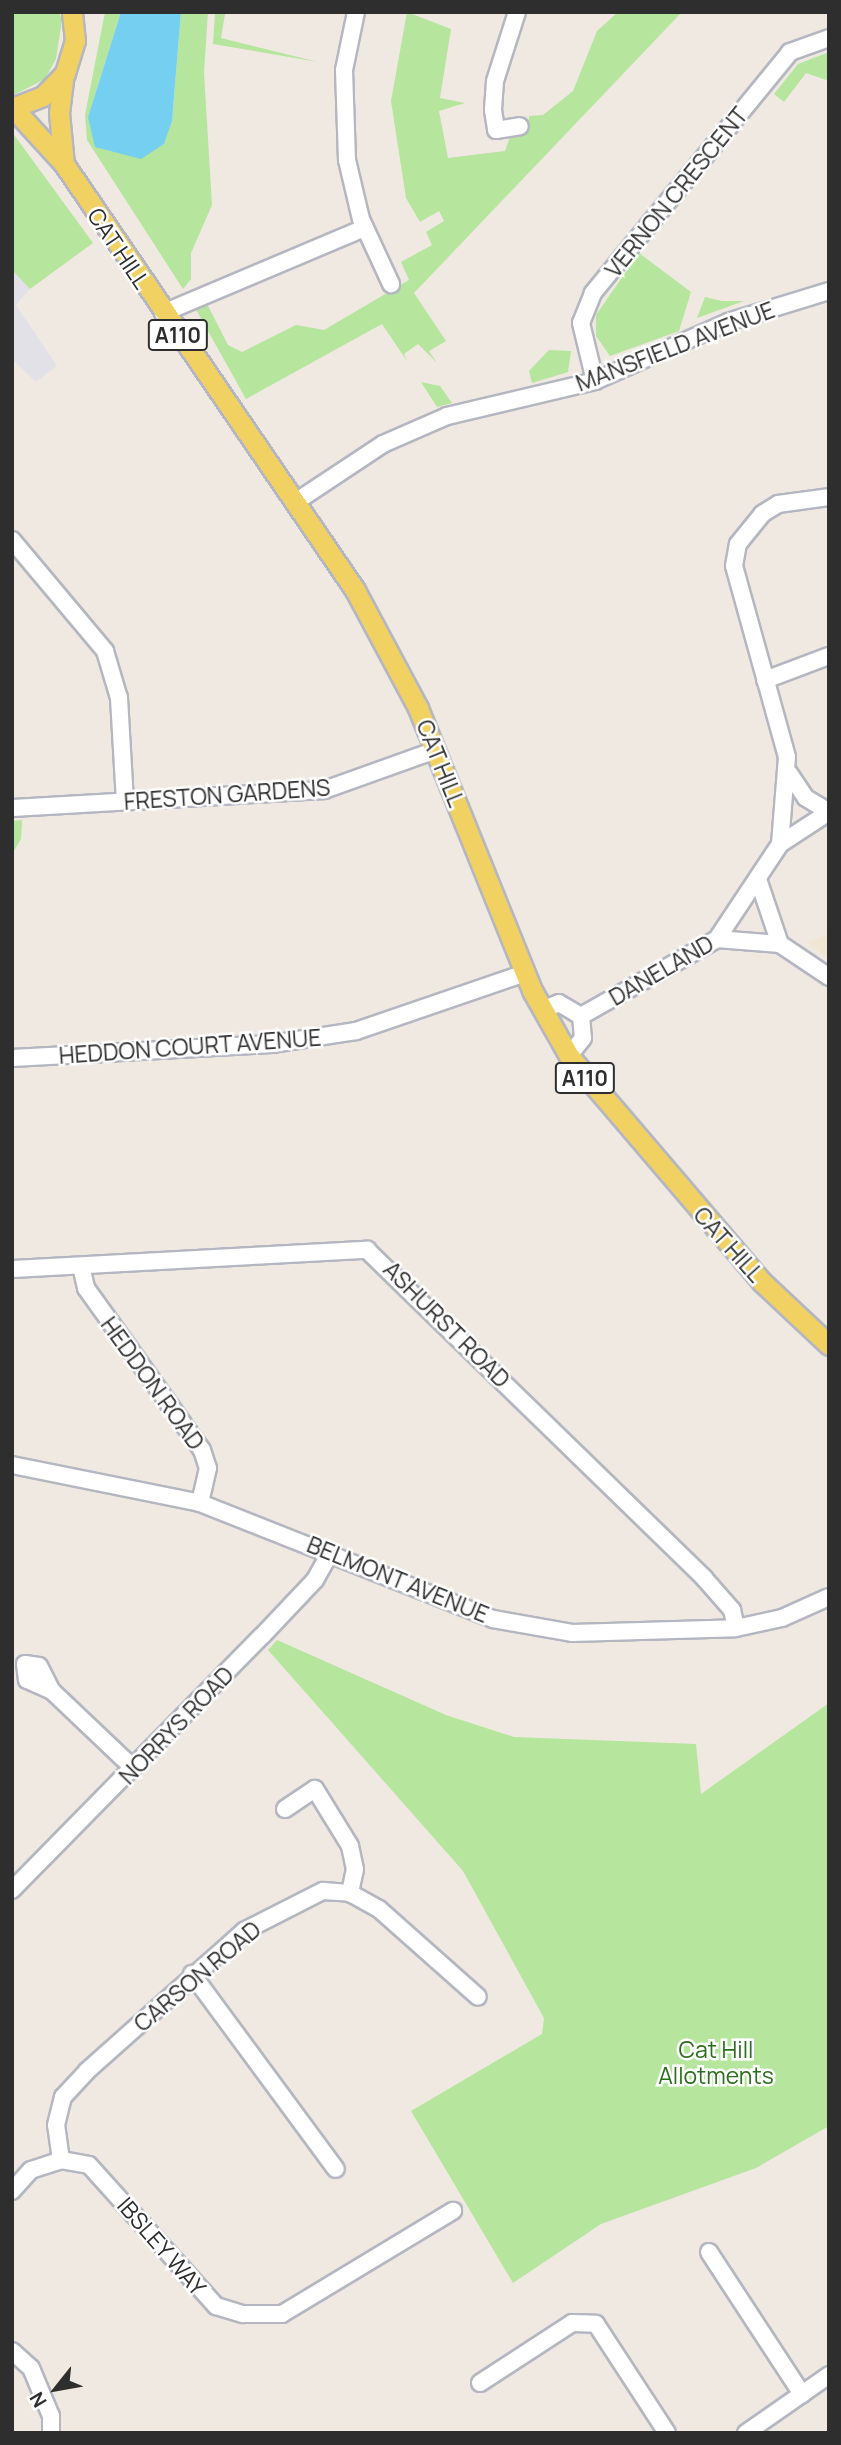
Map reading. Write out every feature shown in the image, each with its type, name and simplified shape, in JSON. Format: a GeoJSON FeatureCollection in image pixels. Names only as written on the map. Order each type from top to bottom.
{"type":"FeatureCollection","features":[{"type":"Feature","properties":{"kind":"main road","name":"CAT HILL"},"geometry":{"type":"LineString","coordinates":[[64,164],[59,113],[75,16]]}},
{"type":"Feature","properties":{"kind":"main road"},"geometry":{"type":"LineString","coordinates":[[13,108],[43,96],[65,73]]}},
{"type":"Feature","properties":{"kind":"main road","name":"CAT HILL"},"geometry":{"type":"LineString","coordinates":[[13,108],[64,164],[294,503],[394,657],[436,750],[525,973],[542,1010],[569,1056],[762,1282],[829,1345]]}},
{"type":"Feature","properties":{"kind":"street"},"geometry":{"type":"LineString","coordinates":[[356,12],[344,70],[343,128],[364,228],[391,284]]}},
{"type":"Feature","properties":{"kind":"street"},"geometry":{"type":"LineString","coordinates":[[517,12],[498,68],[493,110],[496,130],[520,126]]}},
{"type":"Feature","properties":{"kind":"street","name":"VERNON CRESCENT"},"geometry":{"type":"LineString","coordinates":[[595,381],[581,323],[593,293],[790,52],[829,38]]}},
{"type":"Feature","properties":{"kind":"street"},"geometry":{"type":"LineString","coordinates":[[163,313],[364,228]]}},
{"type":"Feature","properties":{"kind":"street","name":"MANSFIELD AVENUE"},"geometry":{"type":"LineString","coordinates":[[294,503],[383,444],[447,416],[595,381],[728,322],[829,291]]}},
{"type":"Feature","properties":{"kind":"street"},"geometry":{"type":"LineString","coordinates":[[829,497],[778,504],[738,544],[735,585],[765,680],[789,772],[806,799],[829,812]]}},
{"type":"Feature","properties":{"kind":"street"},"geometry":{"type":"LineString","coordinates":[[12,540],[105,651],[119,698],[125,801]]}},
{"type":"Feature","properties":{"kind":"street"},"geometry":{"type":"LineString","coordinates":[[765,680],[829,656]]}},
{"type":"Feature","properties":{"kind":"street","name":"FRESTON GARDENS"},"geometry":{"type":"LineString","coordinates":[[12,808],[324,790],[436,750]]}},
{"type":"Feature","properties":{"kind":"street"},"geometry":{"type":"LineString","coordinates":[[780,844],[789,772]]}},
{"type":"Feature","properties":{"kind":"street","name":"DANELAND"},"geometry":{"type":"LineString","coordinates":[[580,1016],[717,939],[760,882],[780,844],[829,812]]}},
{"type":"Feature","properties":{"kind":"street"},"geometry":{"type":"LineString","coordinates":[[760,882],[780,944]]}},
{"type":"Feature","properties":{"kind":"street"},"geometry":{"type":"LineString","coordinates":[[717,939],[780,944],[829,977]]}},
{"type":"Feature","properties":{"kind":"street","name":"HEDDON COURT AVENUE"},"geometry":{"type":"LineString","coordinates":[[12,1058],[272,1044],[356,1031],[525,973]]}},
{"type":"Feature","properties":{"kind":"street"},"geometry":{"type":"LineString","coordinates":[[542,1010],[559,1003],[580,1016],[583,1038],[569,1056]]}},
{"type":"Feature","properties":{"kind":"street","name":"ASHURST ROAD"},"geometry":{"type":"LineString","coordinates":[[12,1269],[367,1250],[704,1578],[732,1610],[736,1628]]}},
{"type":"Feature","properties":{"kind":"street","name":"HEDDON ROAD"},"geometry":{"type":"LineString","coordinates":[[81,1266],[90,1294],[202,1450],[208,1468],[200,1503]]}},
{"type":"Feature","properties":{"kind":"street","name":"BELMONT AVENUE"},"geometry":{"type":"LineString","coordinates":[[12,1465],[200,1503],[493,1619],[572,1633],[736,1628],[782,1618],[829,1597]]}},
{"type":"Feature","properties":{"kind":"street","name":"NORRYS ROAD"},"geometry":{"type":"LineString","coordinates":[[12,1890],[315,1580],[330,1553]]}},
{"type":"Feature","properties":{"kind":"street"},"geometry":{"type":"LineString","coordinates":[[52,1690],[133,1768]]}},
{"type":"Feature","properties":{"kind":"street"},"geometry":{"type":"LineString","coordinates":[[285,1809],[315,1789],[350,1846],[355,1869],[350,1893],[394,1920],[478,1997]]}},
{"type":"Feature","properties":{"kind":"street","name":"CARSON ROAD"},"geometry":{"type":"LineString","coordinates":[[61,2160],[56,2125],[63,2097],[192,1974],[244,1931],[289,1907],[323,1891],[350,1893]]}},
{"type":"Feature","properties":{"kind":"street"},"geometry":{"type":"LineString","coordinates":[[192,1974],[336,2169]]}},
{"type":"Feature","properties":{"kind":"street"},"geometry":{"type":"LineString","coordinates":[[12,2191],[31,2170],[61,2160]]}},
{"type":"Feature","properties":{"kind":"street","name":"IBSLEY WAY"},"geometry":{"type":"LineString","coordinates":[[61,2160],[89,2165],[216,2306],[243,2314],[282,2314],[453,2211]]}},
{"type":"Feature","properties":{"kind":"street"},"geometry":{"type":"LineString","coordinates":[[709,2252],[802,2394]]}},
{"type":"Feature","properties":{"kind":"street"},"geometry":{"type":"LineString","coordinates":[[480,2383],[572,2323],[596,2324],[667,2433]]}},
{"type":"Feature","properties":{"kind":"street"},"geometry":{"type":"LineString","coordinates":[[12,2351],[31,2368],[51,2416],[51,2433]]}},
{"type":"Feature","properties":{"kind":"street"},"geometry":{"type":"LineString","coordinates":[[746,2433],[829,2375]]}},
{"type":"Feature","properties":{"kind":"shaded area"},"geometry":{"type":"Polygon","coordinates":[[[12,270],[30,289],[16,305],[57,366],[36,382],[12,359],[12,270]]]}},
{"type":"Feature","properties":{"kind":"shaded area"},"geometry":{"type":"Polygon","coordinates":[[[829,933],[829,959],[808,943],[829,933]]]}},
{"type":"Feature","properties":{"kind":"green space"},"geometry":{"type":"Polygon","coordinates":[[[12,12],[59,12],[62,20],[56,59],[45,79],[12,96],[12,12]]]}},
{"type":"Feature","properties":{"kind":"green space"},"geometry":{"type":"Polygon","coordinates":[[[105,12],[121,12],[88,117],[172,121],[181,12],[208,12],[204,73],[212,205],[191,253],[191,279],[183,289],[87,140],[85,115],[105,12]]]}},
{"type":"Feature","properties":{"kind":"green space"},"geometry":{"type":"Polygon","coordinates":[[[215,12],[225,14],[221,38],[318,62],[213,44],[215,12]]]}},
{"type":"Feature","properties":{"kind":"green space"},"geometry":{"type":"Polygon","coordinates":[[[407,12],[451,29],[440,98],[465,103],[439,111],[448,158],[505,151],[511,134],[528,131],[529,116],[543,115],[573,91],[597,31],[618,12],[682,12],[414,293],[446,341],[429,351],[437,363],[418,344],[404,354],[407,361],[382,324],[246,399],[194,306],[206,302],[228,345],[242,352],[296,325],[324,330],[409,280],[401,262],[432,245],[426,232],[444,221],[439,211],[420,222],[406,198],[391,101],[407,12]]]}},
{"type":"Feature","properties":{"kind":"green space"},"geometry":{"type":"Polygon","coordinates":[[[829,52],[829,81],[806,73],[784,102],[774,94],[798,64],[829,52]]]}},
{"type":"Feature","properties":{"kind":"green space"},"geometry":{"type":"Polygon","coordinates":[[[12,132],[93,243],[30,289],[12,270],[12,132]]]}},
{"type":"Feature","properties":{"kind":"green space"},"geometry":{"type":"Polygon","coordinates":[[[639,253],[691,292],[679,331],[610,356],[596,336],[596,315],[639,253]]]}},
{"type":"Feature","properties":{"kind":"green space"},"geometry":{"type":"Polygon","coordinates":[[[705,297],[722,301],[744,301],[697,318],[705,297]]]}},
{"type":"Feature","properties":{"kind":"green space"},"geometry":{"type":"Polygon","coordinates":[[[549,350],[571,351],[568,372],[532,383],[529,371],[549,350]]]}},
{"type":"Feature","properties":{"kind":"green space"},"geometry":{"type":"Polygon","coordinates":[[[421,382],[440,386],[452,403],[437,407],[421,382]]]}},
{"type":"Feature","properties":{"kind":"green space"},"geometry":{"type":"Polygon","coordinates":[[[22,820],[21,839],[12,854],[12,821],[22,820]]]}},
{"type":"Feature","properties":{"kind":"green space","name":"Cat Hill Allotments"},"geometry":{"type":"Polygon","coordinates":[[[277,1640],[446,1715],[514,1737],[696,1744],[701,1794],[829,1703],[829,2126],[756,2168],[601,2224],[513,2283],[411,2111],[542,2034],[544,2018],[463,1871],[268,1650],[277,1640]]]}},
{"type":"Feature","properties":{"kind":"water"},"geometry":{"type":"Polygon","coordinates":[[[121,12],[181,12],[172,121],[164,144],[141,159],[95,147],[88,117],[121,12]]]}}]}
